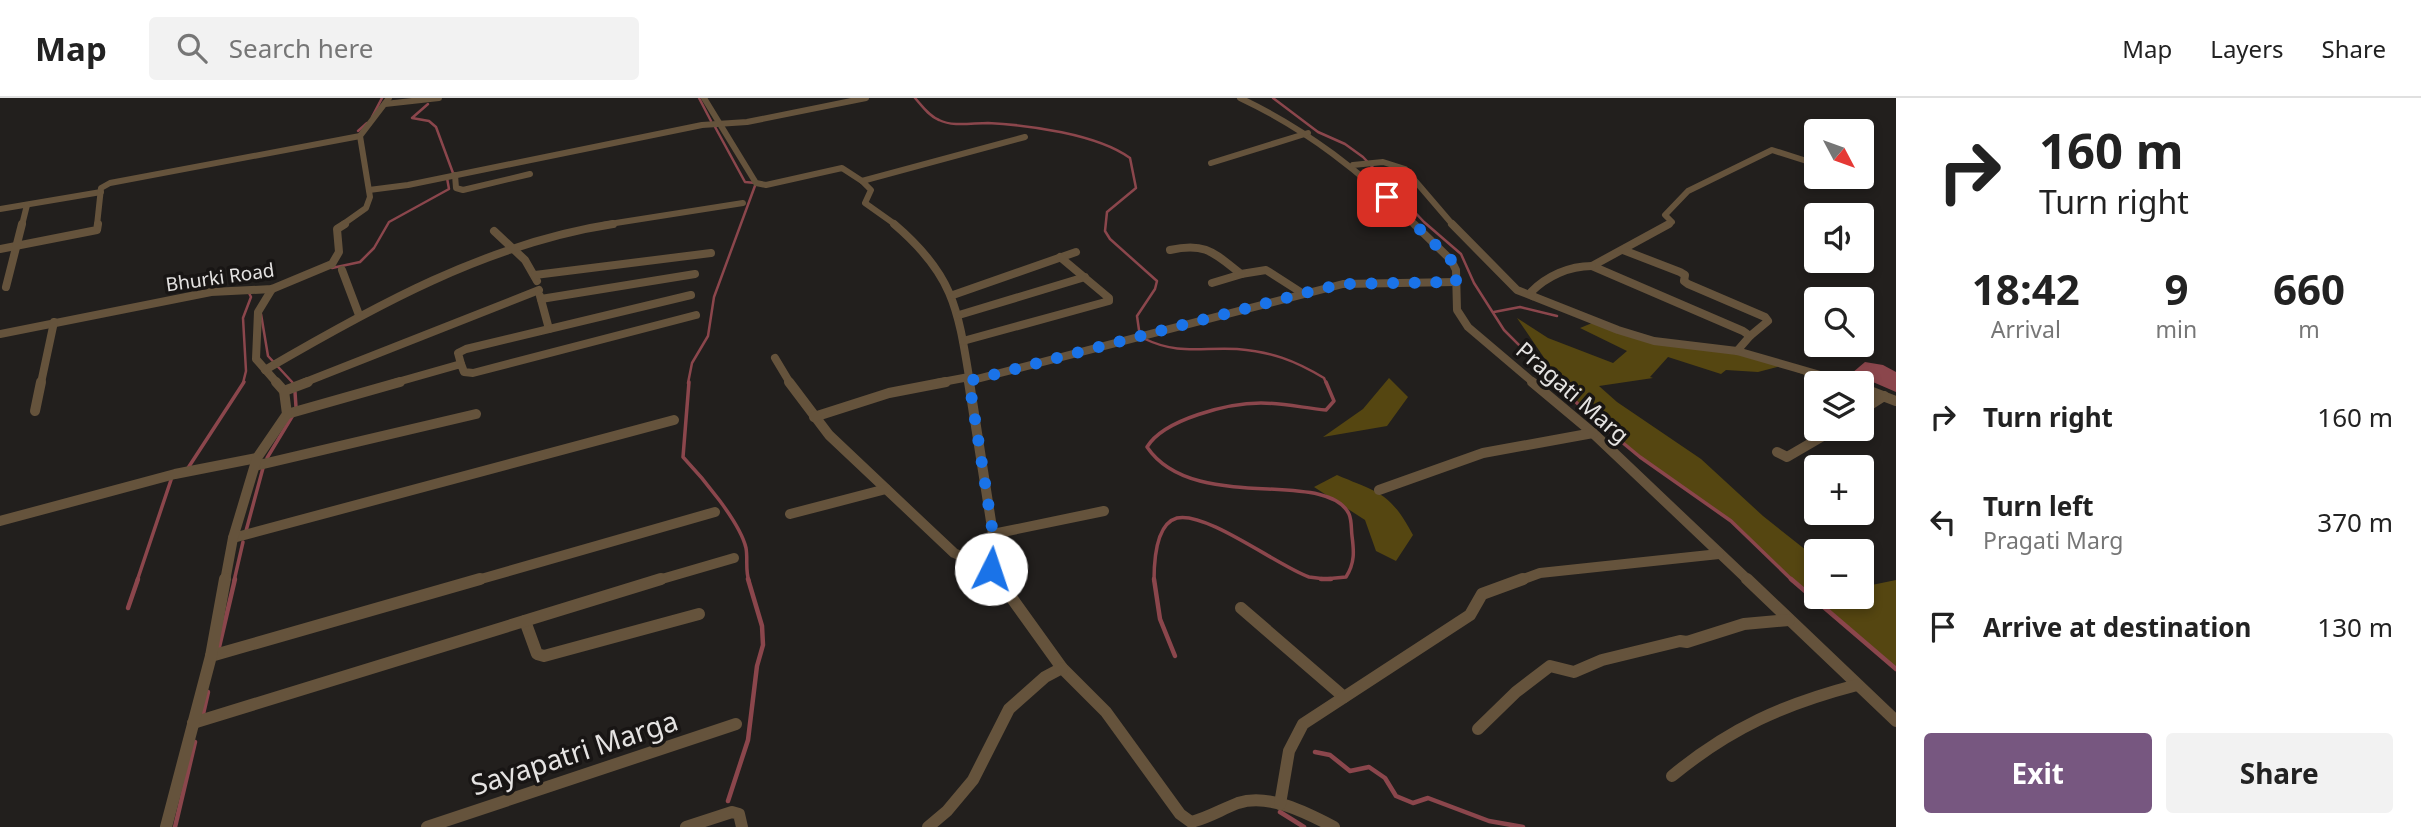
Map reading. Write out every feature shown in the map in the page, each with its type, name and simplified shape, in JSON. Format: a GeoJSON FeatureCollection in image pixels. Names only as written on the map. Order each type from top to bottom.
{"type":"FeatureCollection","features":[{"type":"Feature","properties":{"kind":"street"},"geometry":{"type":"LineString","coordinates":[[0,249],[97,230],[101,188],[110,183],[360,136],[387,101],[439,98]]}},
{"type":"Feature","properties":{"kind":"street"},"geometry":{"type":"LineString","coordinates":[[704,98],[756,183],[766,185],[842,168],[872,191],[865,203],[892,219],[928,257],[953,295],[959,314],[993,534],[991,569]]}},
{"type":"Feature","properties":{"kind":"street"},"geometry":{"type":"LineString","coordinates":[[360,136],[369,190],[702,125],[747,122],[866,98]]}},
{"type":"Feature","properties":{"kind":"street","name":"Pragati Marg"},"geometry":{"type":"LineString","coordinates":[[1244,99],[1280,115],[1353,165],[1451,260],[1456,270],[1457,310],[1468,327],[1593,433],[1896,721]]}},
{"type":"Feature","properties":{"kind":"street"},"geometry":{"type":"LineString","coordinates":[[1211,163],[1308,134]]}},
{"type":"Feature","properties":{"kind":"street"},"geometry":{"type":"LineString","coordinates":[[862,181],[1025,137]]}},
{"type":"Feature","properties":{"kind":"street"},"geometry":{"type":"LineString","coordinates":[[1592,266],[1672,222],[1665,215],[1688,191],[1772,150],[1804,160]]}},
{"type":"Feature","properties":{"kind":"street"},"geometry":{"type":"LineString","coordinates":[[1353,165],[1383,162],[1405,169],[1465,239],[1487,257],[1517,290],[1618,330],[1654,341],[1737,351],[1806,371]]}},
{"type":"Feature","properties":{"kind":"street"},"geometry":{"type":"LineString","coordinates":[[455,175],[456,188],[463,190],[530,174]]}},
{"type":"Feature","properties":{"kind":"street","name":"Bhurki Road"},"geometry":{"type":"LineString","coordinates":[[0,334],[211,292],[272,289],[322,269],[339,257],[341,247],[337,229],[366,208],[370,197],[369,190]]}},
{"type":"Feature","properties":{"kind":"street"},"geometry":{"type":"LineString","coordinates":[[0,209],[101,192]]}},
{"type":"Feature","properties":{"kind":"street"},"geometry":{"type":"LineString","coordinates":[[265,370],[359,316],[509,248],[604,226],[743,203]]}},
{"type":"Feature","properties":{"kind":"street"},"geometry":{"type":"LineString","coordinates":[[6,287],[27,205]]}},
{"type":"Feature","properties":{"kind":"street"},"geometry":{"type":"LineString","coordinates":[[494,231],[509,248],[533,267],[549,329]]}},
{"type":"Feature","properties":{"kind":"street"},"geometry":{"type":"LineString","coordinates":[[1170,250],[1194,244],[1202,245],[1241,274]]}},
{"type":"Feature","properties":{"kind":"street"},"geometry":{"type":"LineString","coordinates":[[1623,250],[1680,272],[1685,275],[1684,281],[1688,284],[1765,317],[1768,321],[1737,351]]}},
{"type":"Feature","properties":{"kind":"street"},"geometry":{"type":"LineString","coordinates":[[953,295],[1076,252]]}},
{"type":"Feature","properties":{"kind":"street"},"geometry":{"type":"LineString","coordinates":[[535,275],[711,253]]}},
{"type":"Feature","properties":{"kind":"street"},"geometry":{"type":"LineString","coordinates":[[963,341],[1108,303],[1110,298],[1060,257]]}},
{"type":"Feature","properties":{"kind":"street"},"geometry":{"type":"LineString","coordinates":[[1533,296],[1531,292],[1537,285],[1581,265],[1592,266],[1750,336]]}},
{"type":"Feature","properties":{"kind":"street"},"geometry":{"type":"LineString","coordinates":[[342,270],[359,316]]}},
{"type":"Feature","properties":{"kind":"street"},"geometry":{"type":"LineString","coordinates":[[1213,284],[1241,274],[1266,270],[1302,293]]}},
{"type":"Feature","properties":{"kind":"street"},"geometry":{"type":"LineString","coordinates":[[284,391],[540,295],[695,274]]}},
{"type":"Feature","properties":{"kind":"street"},"geometry":{"type":"LineString","coordinates":[[959,314],[1084,277]]}},
{"type":"Feature","properties":{"kind":"street"},"geometry":{"type":"LineString","coordinates":[[814,417],[889,393],[969,379],[1343,284],[1456,282]]}},
{"type":"Feature","properties":{"kind":"street"},"geometry":{"type":"LineString","coordinates":[[166,827],[211,656],[233,538],[256,462],[287,414],[284,391],[256,359],[255,324],[261,304],[272,289]]}},
{"type":"Feature","properties":{"kind":"street"},"geometry":{"type":"LineString","coordinates":[[691,295],[458,353],[464,372],[473,373],[696,315]]}},
{"type":"Feature","properties":{"kind":"street"},"geometry":{"type":"LineString","coordinates":[[35,411],[54,322]]}},
{"type":"Feature","properties":{"kind":"street"},"geometry":{"type":"LineString","coordinates":[[775,358],[798,397],[829,435],[954,553],[991,569],[1062,668],[1106,712],[1180,814],[1191,822],[1205,820],[1243,800],[1280,804],[1334,827]]}},
{"type":"Feature","properties":{"kind":"street"},"geometry":{"type":"LineString","coordinates":[[287,414],[461,364]]}},
{"type":"Feature","properties":{"kind":"street"},"geometry":{"type":"LineString","coordinates":[[1874,392],[1896,401]]}},
{"type":"Feature","properties":{"kind":"street"},"geometry":{"type":"LineString","coordinates":[[1874,402],[1884,396]]}},
{"type":"Feature","properties":{"kind":"street"},"geometry":{"type":"LineString","coordinates":[[0,521],[175,474],[256,462],[476,414]]}},
{"type":"Feature","properties":{"kind":"street"},"geometry":{"type":"LineString","coordinates":[[233,538],[674,420]]}},
{"type":"Feature","properties":{"kind":"street"},"geometry":{"type":"LineString","coordinates":[[1379,490],[1483,453],[1593,433]]}},
{"type":"Feature","properties":{"kind":"street"},"geometry":{"type":"LineString","coordinates":[[1777,452],[1787,457],[1814,441]]}},
{"type":"Feature","properties":{"kind":"street"},"geometry":{"type":"LineString","coordinates":[[790,514],[886,489]]}},
{"type":"Feature","properties":{"kind":"street"},"geometry":{"type":"LineString","coordinates":[[993,534],[1104,511]]}},
{"type":"Feature","properties":{"kind":"street"},"geometry":{"type":"LineString","coordinates":[[211,656],[715,512]]}},
{"type":"Feature","properties":{"kind":"street"},"geometry":{"type":"LineString","coordinates":[[1280,804],[1295,733],[1303,724],[1470,615],[1476,608],[1479,597],[1539,573],[1719,554]]}},
{"type":"Feature","properties":{"kind":"street"},"geometry":{"type":"LineString","coordinates":[[193,723],[734,558]]}},
{"type":"Feature","properties":{"kind":"street"},"geometry":{"type":"LineString","coordinates":[[1241,608],[1344,697]]}},
{"type":"Feature","properties":{"kind":"street"},"geometry":{"type":"LineString","coordinates":[[525,621],[537,654],[544,656],[699,614]]}},
{"type":"Feature","properties":{"kind":"street"},"geometry":{"type":"LineString","coordinates":[[1478,729],[1516,692],[1550,666],[1574,671],[1602,660],[1680,641],[1686,642],[1744,624],[1789,620]]}},
{"type":"Feature","properties":{"kind":"street"},"geometry":{"type":"LineString","coordinates":[[928,827],[947,811],[973,780],[1009,709],[1045,677],[1062,668]]}},
{"type":"Feature","properties":{"kind":"street"},"geometry":{"type":"LineString","coordinates":[[1672,776],[1711,743],[1754,718],[1805,698],[1857,685]]}},
{"type":"Feature","properties":{"kind":"street","name":"Sayapatri Marga"},"geometry":{"type":"LineString","coordinates":[[427,827],[736,724]]}},
{"type":"Feature","properties":{"kind":"street"},"geometry":{"type":"LineString","coordinates":[[686,827],[732,812],[739,814],[742,827]]}},
{"type":"Feature","properties":{"kind":"shaded area"},"geometry":{"type":"Polygon","coordinates":[[[1517,318],[1548,338],[1613,363],[1627,351],[1580,328],[1597,321],[1654,341],[1737,351],[1804,372],[1804,375],[1781,366],[1758,372],[1726,370],[1721,374],[1668,357],[1650,377],[1653,378],[1599,386],[1617,402],[1701,459],[1763,516],[1804,548],[1804,591],[1731,521],[1640,457],[1588,414],[1551,368],[1517,318]]]}},
{"type":"Feature","properties":{"kind":"shaded area"},"geometry":{"type":"Polygon","coordinates":[[[1865,362],[1883,365],[1896,372],[1896,392],[1874,382],[1874,371],[1854,371],[1865,362]]]}},
{"type":"Feature","properties":{"kind":"shaded area"},"geometry":{"type":"Polygon","coordinates":[[[1389,378],[1408,397],[1387,426],[1323,437],[1363,409],[1389,378]]]}},
{"type":"Feature","properties":{"kind":"shaded area"},"geometry":{"type":"Polygon","coordinates":[[[1337,475],[1382,496],[1405,521],[1413,535],[1396,561],[1376,551],[1365,520],[1314,487],[1337,475]]]}},
{"type":"Feature","properties":{"kind":"shaded area"},"geometry":{"type":"Polygon","coordinates":[[[1896,580],[1896,669],[1824,609],[1874,609],[1874,585],[1896,580]]]}},
{"type":"Feature","properties":{"kind":"waterway"},"geometry":{"type":"LineString","coordinates":[[372,117],[382,98]]}},
{"type":"Feature","properties":{"kind":"waterway"},"geometry":{"type":"LineString","coordinates":[[699,98],[711,121]]}},
{"type":"Feature","properties":{"kind":"waterway"},"geometry":{"type":"LineString","coordinates":[[915,98],[932,116],[944,122],[1004,124],[1062,132],[1100,143],[1130,158],[1136,188],[1107,212],[1105,231],[1110,239],[1157,281],[1155,289],[1137,316],[1139,330]]}},
{"type":"Feature","properties":{"kind":"waterway"},"geometry":{"type":"LineString","coordinates":[[1273,98],[1318,132],[1345,144],[1363,157],[1424,222],[1461,254],[1474,283],[1504,330],[1588,414],[1640,457],[1731,521],[1793,581]]}},
{"type":"Feature","properties":{"kind":"waterway"},"geometry":{"type":"LineString","coordinates":[[428,104],[412,118],[429,121],[436,127],[453,173]]}},
{"type":"Feature","properties":{"kind":"waterway"},"geometry":{"type":"LineString","coordinates":[[358,131],[367,123]]}},
{"type":"Feature","properties":{"kind":"waterway"},"geometry":{"type":"LineString","coordinates":[[688,383],[692,363],[708,336],[714,297],[756,183],[745,182],[714,125]]}},
{"type":"Feature","properties":{"kind":"waterway"},"geometry":{"type":"LineString","coordinates":[[332,268],[360,262],[374,248],[389,222],[449,189],[447,178]]}},
{"type":"Feature","properties":{"kind":"waterway"},"geometry":{"type":"LineString","coordinates":[[243,383],[246,371],[243,318],[251,297],[249,293]]}},
{"type":"Feature","properties":{"kind":"waterway"},"geometry":{"type":"LineString","coordinates":[[1494,312],[1520,307],[1557,316]]}},
{"type":"Feature","properties":{"kind":"waterway"},"geometry":{"type":"LineString","coordinates":[[261,314],[268,356],[293,383]]}},
{"type":"Feature","properties":{"kind":"waterway"},"geometry":{"type":"LineString","coordinates":[[1145,339],[1179,349],[1237,349],[1261,352],[1293,362],[1324,378],[1326,383]]}},
{"type":"Feature","properties":{"kind":"waterway"},"geometry":{"type":"LineString","coordinates":[[188,468],[244,382]]}},
{"type":"Feature","properties":{"kind":"waterway"},"geometry":{"type":"LineString","coordinates":[[689,382],[683,457],[710,488],[742,537],[746,548],[749,581]]}},
{"type":"Feature","properties":{"kind":"waterway"},"geometry":{"type":"LineString","coordinates":[[1325,579],[1346,577],[1353,557],[1349,514],[1336,500],[1314,493],[1225,486],[1195,480],[1168,467],[1147,447],[1167,428],[1198,414],[1232,406],[1269,403],[1326,410],[1334,401],[1326,382]]}},
{"type":"Feature","properties":{"kind":"waterway"},"geometry":{"type":"LineString","coordinates":[[295,392],[296,407]]}},
{"type":"Feature","properties":{"kind":"waterway"},"geometry":{"type":"LineString","coordinates":[[267,458],[293,415]]}},
{"type":"Feature","properties":{"kind":"waterway"},"geometry":{"type":"LineString","coordinates":[[246,531],[263,468]]}},
{"type":"Feature","properties":{"kind":"waterway"},"geometry":{"type":"LineString","coordinates":[[137,581],[171,480]]}},
{"type":"Feature","properties":{"kind":"waterway"},"geometry":{"type":"LineString","coordinates":[[1154,579],[1155,555],[1160,536],[1164,528],[1177,518],[1190,518],[1205,523],[1296,571],[1309,577],[1325,579]]}},
{"type":"Feature","properties":{"kind":"waterway"},"geometry":{"type":"LineString","coordinates":[[234,581],[243,542]]}},
{"type":"Feature","properties":{"kind":"waterway"},"geometry":{"type":"LineString","coordinates":[[128,608],[138,579]]}},
{"type":"Feature","properties":{"kind":"waterway"},"geometry":{"type":"LineString","coordinates":[[219,647],[235,579]]}},
{"type":"Feature","properties":{"kind":"waterway"},"geometry":{"type":"LineString","coordinates":[[728,801],[748,740],[757,666],[763,645],[762,626],[748,579]]}},
{"type":"Feature","properties":{"kind":"waterway"},"geometry":{"type":"LineString","coordinates":[[1154,579],[1160,619],[1175,656]]}},
{"type":"Feature","properties":{"kind":"waterway"},"geometry":{"type":"LineString","coordinates":[[1325,579],[1331,579]]}},
{"type":"Feature","properties":{"kind":"waterway"},"geometry":{"type":"LineString","coordinates":[[1791,579],[1896,669]]}},
{"type":"Feature","properties":{"kind":"waterway"},"geometry":{"type":"LineString","coordinates":[[203,714],[208,692]]}},
{"type":"Feature","properties":{"kind":"waterway"},"geometry":{"type":"LineString","coordinates":[[175,827],[195,742]]}},
{"type":"Feature","properties":{"kind":"waterway"},"geometry":{"type":"LineString","coordinates":[[1315,752],[1330,755],[1350,771],[1369,767],[1385,778],[1396,796],[1413,803],[1428,798],[1489,821],[1523,827]]}},
{"type":"Feature","properties":{"kind":"waterway"},"geometry":{"type":"LineString","coordinates":[[1280,812],[1304,827]]}},
{"type":"Feature","properties":{"kind":"route"},"geometry":{"type":"LineString","coordinates":[[991,569],[993,534],[969,381],[1343,284],[1456,282],[1456,270],[1451,260],[1387,197]]}}]}
